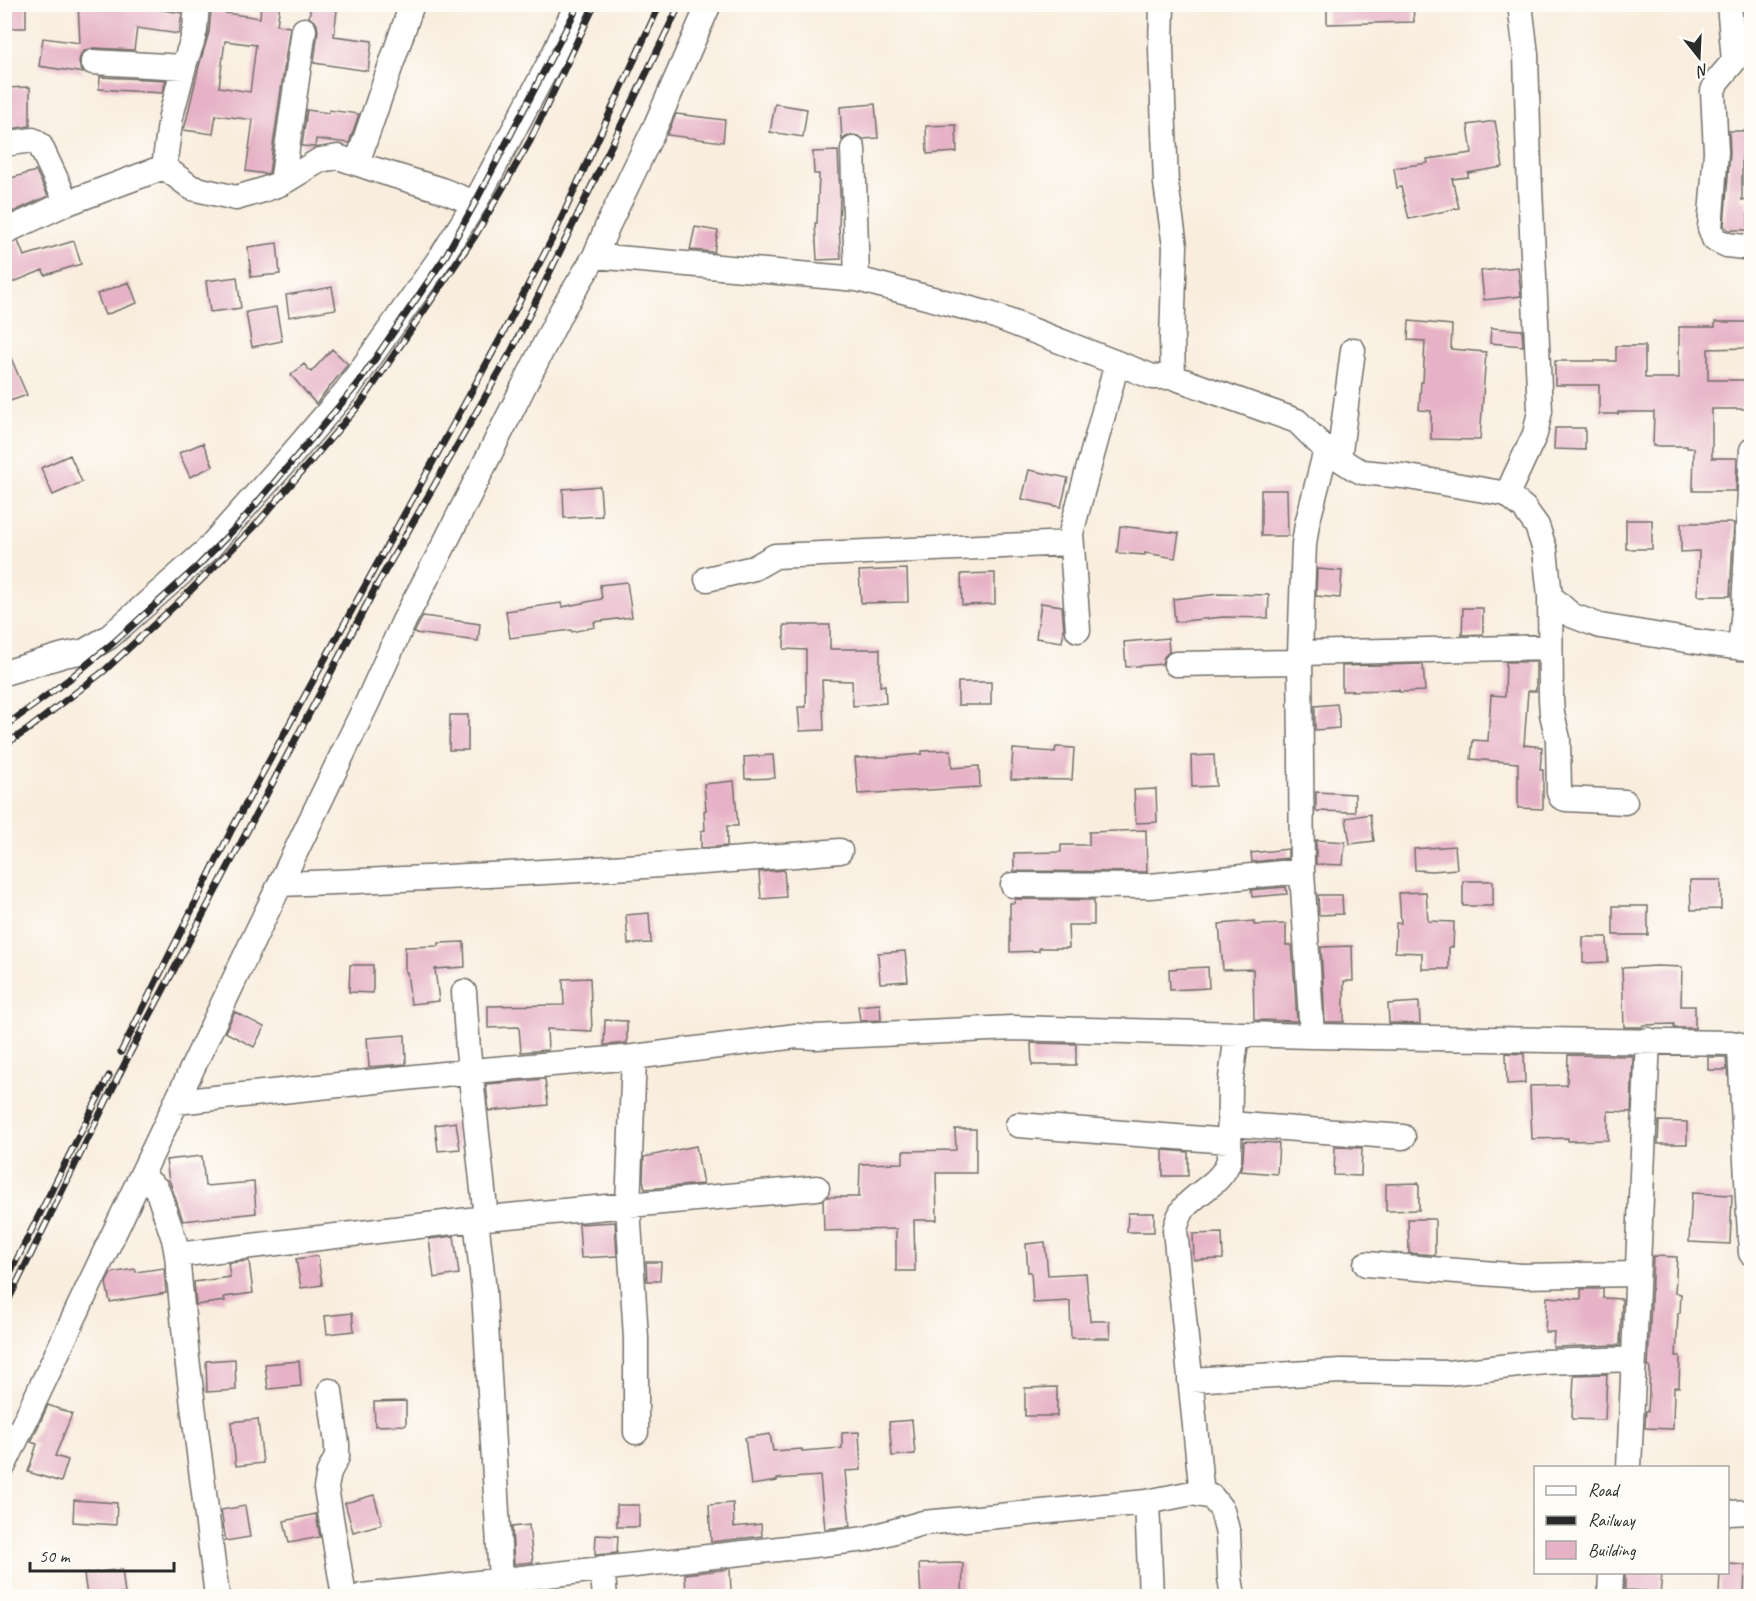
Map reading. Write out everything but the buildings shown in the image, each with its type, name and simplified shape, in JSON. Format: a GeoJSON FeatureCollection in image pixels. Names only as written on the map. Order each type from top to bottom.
{"type":"FeatureCollection","features":[{"type":"Feature","properties":{"kind":"street"},"geometry":{"type":"LineString","coordinates":[[164,167],[171,116],[195,29],[197,4]]}},
{"type":"Feature","properties":{"kind":"street"},"geometry":{"type":"LineString","coordinates":[[357,164],[412,4]]}},
{"type":"Feature","properties":{"kind":"street"},"geometry":{"type":"LineString","coordinates":[[4,673],[85,651],[109,637],[206,551],[347,390],[443,254],[475,203],[554,54],[577,4]]}},
{"type":"Feature","properties":{"kind":"street"},"geometry":{"type":"LineString","coordinates":[[4,1465],[368,702],[404,621],[562,310],[595,256],[656,126],[709,4]]}},
{"type":"Feature","properties":{"kind":"street"},"geometry":{"type":"LineString","coordinates":[[1162,4],[1161,48],[1166,184],[1175,246],[1173,377]]}},
{"type":"Feature","properties":{"kind":"street"},"geometry":{"type":"LineString","coordinates":[[1507,494],[1535,434],[1540,411],[1526,54],[1520,4]]}},
{"type":"Feature","properties":{"kind":"street"},"geometry":{"type":"LineString","coordinates":[[1729,4],[1734,62],[1717,81],[1713,91],[1716,152],[1710,228],[1714,239],[1719,243],[1752,248]]}},
{"type":"Feature","properties":{"kind":"street"},"geometry":{"type":"LineString","coordinates":[[282,183],[304,30]]}},
{"type":"Feature","properties":{"kind":"street"},"geometry":{"type":"LineString","coordinates":[[93,62],[184,67]]}},
{"type":"Feature","properties":{"kind":"street"},"geometry":{"type":"LineString","coordinates":[[4,144],[37,141],[67,203]]}},
{"type":"Feature","properties":{"kind":"street"},"geometry":{"type":"LineString","coordinates":[[853,148],[857,279]]}},
{"type":"Feature","properties":{"kind":"street"},"geometry":{"type":"LineString","coordinates":[[164,167],[192,188],[236,198],[282,183],[320,160],[338,157],[439,189],[475,203]]}},
{"type":"Feature","properties":{"kind":"street"},"geometry":{"type":"LineString","coordinates":[[4,232],[67,203],[164,167]]}},
{"type":"Feature","properties":{"kind":"street"},"geometry":{"type":"LineString","coordinates":[[595,256],[857,279],[990,314],[1153,376],[1173,377],[1297,421],[1333,455],[1362,472],[1403,476],[1507,494],[1524,508],[1537,526],[1545,550],[1551,596],[1551,714],[1558,740],[1559,792],[1561,797],[1566,799],[1625,802]]}},
{"type":"Feature","properties":{"kind":"street"},"geometry":{"type":"LineString","coordinates":[[1312,1036],[1302,872],[1300,657],[1304,544],[1308,524],[1333,455],[1353,350]]}},
{"type":"Feature","properties":{"kind":"street"},"geometry":{"type":"LineString","coordinates":[[1078,630],[1070,543],[1073,521],[1117,363]]}},
{"type":"Feature","properties":{"kind":"street"},"geometry":{"type":"LineString","coordinates":[[1551,596],[1571,615],[1600,626],[1746,648],[1744,609],[1752,450]]}},
{"type":"Feature","properties":{"kind":"street"},"geometry":{"type":"LineString","coordinates":[[707,579],[754,568],[775,556],[1070,543]]}},
{"type":"Feature","properties":{"kind":"street"},"geometry":{"type":"LineString","coordinates":[[1176,664],[1550,647]]}},
{"type":"Feature","properties":{"kind":"street"},"geometry":{"type":"LineString","coordinates":[[280,884],[570,871],[747,860],[840,851]]}},
{"type":"Feature","properties":{"kind":"street"},"geometry":{"type":"LineString","coordinates":[[1013,885],[1150,886],[1302,872]]}},
{"type":"Feature","properties":{"kind":"street"},"geometry":{"type":"LineString","coordinates":[[464,992],[468,1050],[472,1071],[501,1580]]}},
{"type":"Feature","properties":{"kind":"street"},"geometry":{"type":"LineString","coordinates":[[176,1102],[472,1071],[634,1057],[796,1036],[1012,1028],[1312,1036],[1648,1040],[1737,1044],[1746,1077],[1751,1253]]}},
{"type":"Feature","properties":{"kind":"street"},"geometry":{"type":"LineString","coordinates":[[1202,1494],[1174,1230],[1185,1207],[1223,1174],[1228,1166],[1230,1086],[1237,1034]]}},
{"type":"Feature","properties":{"kind":"street"},"geometry":{"type":"LineString","coordinates":[[1629,1466],[1648,1040]]}},
{"type":"Feature","properties":{"kind":"street"},"geometry":{"type":"LineString","coordinates":[[634,1057],[628,1206],[636,1338],[636,1432]]}},
{"type":"Feature","properties":{"kind":"street"},"geometry":{"type":"LineString","coordinates":[[1018,1125],[1403,1137]]}},
{"type":"Feature","properties":{"kind":"street"},"geometry":{"type":"LineString","coordinates":[[142,1176],[157,1189],[177,1255],[217,1596]]}},
{"type":"Feature","properties":{"kind":"street"},"geometry":{"type":"LineString","coordinates":[[177,1255],[481,1218],[817,1188]]}},
{"type":"Feature","properties":{"kind":"street"},"geometry":{"type":"LineString","coordinates":[[1366,1264],[1522,1276],[1637,1274]]}},
{"type":"Feature","properties":{"kind":"street"},"geometry":{"type":"LineString","coordinates":[[1190,1380],[1341,1371],[1448,1373],[1545,1362],[1634,1359]]}},
{"type":"Feature","properties":{"kind":"street"},"geometry":{"type":"LineString","coordinates":[[330,1391],[336,1457],[329,1472],[326,1488],[344,1596]]}},
{"type":"Feature","properties":{"kind":"street"},"geometry":{"type":"LineString","coordinates":[[362,1596],[866,1539],[923,1523],[1147,1502],[1192,1493],[1212,1497],[1222,1510],[1228,1534],[1233,1596]]}},
{"type":"Feature","properties":{"kind":"street"},"geometry":{"type":"LineString","coordinates":[[1147,1502],[1151,1596]]}},
{"type":"Feature","properties":{"kind":"street"},"geometry":{"type":"LineString","coordinates":[[1729,1513],[1752,1512]]}},
{"type":"Feature","properties":{"kind":"street"},"geometry":{"type":"LineString","coordinates":[[602,1569],[606,1596]]}},
{"type":"Feature","properties":{"kind":"street"},"geometry":{"type":"LineString","coordinates":[[1610,1596],[1611,1574]]}},
{"type":"Feature","properties":{"kind":"railway"},"geometry":{"type":"LineString","coordinates":[[4,727],[68,680],[113,643],[199,565],[240,523],[357,385],[445,257],[579,4]]}},
{"type":"Feature","properties":{"kind":"railway"},"geometry":{"type":"LineString","coordinates":[[4,745],[26,731],[104,671],[185,596],[254,527],[361,403],[475,236],[530,141],[595,4]]}},
{"type":"Feature","properties":{"kind":"railway"},"geometry":{"type":"LineString","coordinates":[[121,1052],[232,829],[499,341],[551,241],[660,4]]}},
{"type":"Feature","properties":{"kind":"railway"},"geometry":{"type":"LineString","coordinates":[[4,1309],[130,1053],[377,585],[512,350],[680,4]]}},
{"type":"Feature","properties":{"kind":"railway"},"geometry":{"type":"LineString","coordinates":[[4,1285],[109,1076]]}}]}
